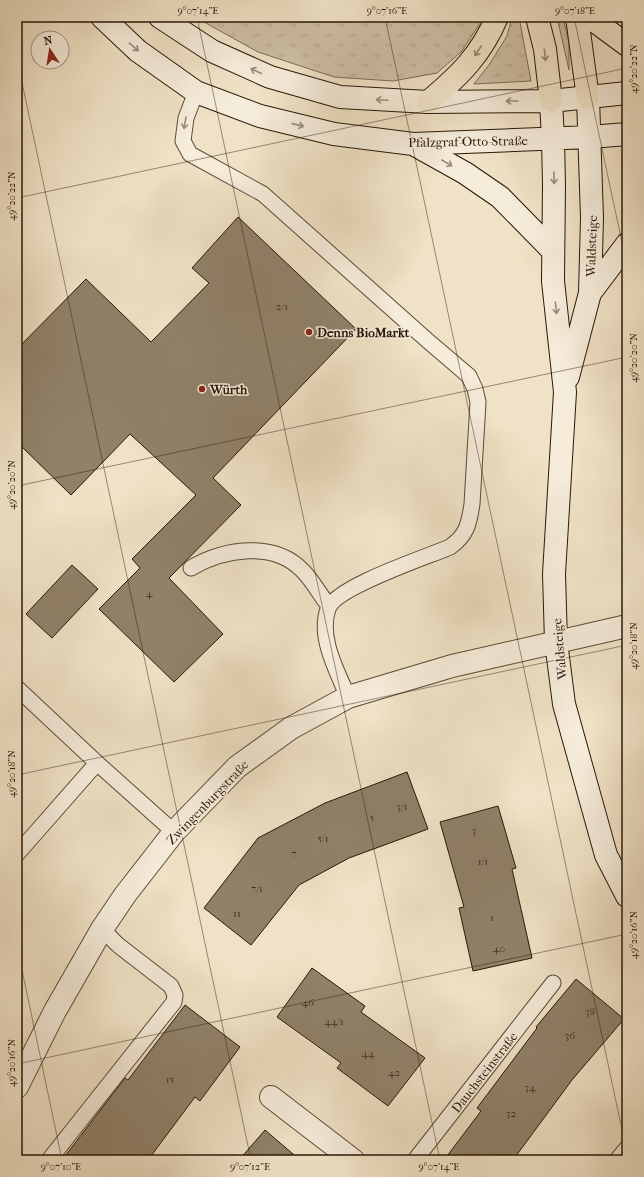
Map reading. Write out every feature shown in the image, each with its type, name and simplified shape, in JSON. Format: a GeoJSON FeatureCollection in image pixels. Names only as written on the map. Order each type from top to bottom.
{"type":"FeatureCollection","features":[{"type":"Feature","properties":{"kind":"highway"},"geometry":{"type":"LineString","coordinates":[[428,102],[450,84],[477,55],[490,33],[497,17]]}},
{"type":"Feature","properties":{"kind":"highway"},"geometry":{"type":"LineString","coordinates":[[538,17],[545,49],[551,101]]}},
{"type":"Feature","properties":{"kind":"highway"},"geometry":{"type":"LineString","coordinates":[[577,17],[588,98]]}},
{"type":"Feature","properties":{"kind":"highway"},"geometry":{"type":"LineString","coordinates":[[589,17],[627,45]]}},
{"type":"Feature","properties":{"kind":"street","name":"Pfalzgraf-Otto-Straße"},"geometry":{"type":"LineString","coordinates":[[102,17],[138,51],[196,92],[268,118],[334,134],[413,144],[553,139],[627,134]]}},
{"type":"Feature","properties":{"kind":"street"},"geometry":{"type":"LineString","coordinates":[[160,17],[212,51],[270,78],[340,97],[428,102],[551,101],[627,93]]}},
{"type":"Feature","properties":{"kind":"street","name":"Waldsteige"},"geometry":{"type":"LineString","coordinates":[[565,392],[590,293],[592,218],[588,98]]}},
{"type":"Feature","properties":{"kind":"street","name":"Waldsteige"},"geometry":{"type":"LineString","coordinates":[[551,101],[554,185],[553,281],[565,392],[554,574],[556,642],[564,704],[604,848],[606,855],[627,896]]}},
{"type":"Feature","properties":{"kind":"street"},"geometry":{"type":"LineString","coordinates":[[413,144],[464,173],[500,197],[553,251]]}},
{"type":"Feature","properties":{"kind":"street"},"geometry":{"type":"LineString","coordinates":[[590,293],[627,244]]}},
{"type":"Feature","properties":{"kind":"street","name":"Zwingenburgstraße"},"geometry":{"type":"LineString","coordinates":[[17,1087],[55,1011],[102,929],[125,895],[174,832],[237,767],[291,728],[348,696],[452,666],[627,626]]}},
{"type":"Feature","properties":{"kind":"street"},"geometry":{"type":"LineString","coordinates":[[271,1097],[353,1160]]}},
{"type":"Feature","properties":{"kind":"lane"},"geometry":{"type":"LineString","coordinates":[[196,92],[186,118],[183,141],[190,154],[263,194],[469,376],[475,389],[478,402],[472,504],[465,532],[461,538],[450,547],[368,579],[347,592],[329,606],[326,615],[327,638],[332,659],[348,696]]}},
{"type":"Feature","properties":{"kind":"lane"},"geometry":{"type":"LineString","coordinates":[[190,568],[210,558],[230,553],[254,551],[278,554],[291,561],[303,571],[329,606]]}},
{"type":"Feature","properties":{"kind":"lane"},"geometry":{"type":"LineString","coordinates":[[17,688],[174,832]]}},
{"type":"Feature","properties":{"kind":"lane"},"geometry":{"type":"LineString","coordinates":[[17,854],[97,763]]}},
{"type":"Feature","properties":{"kind":"lane"},"geometry":{"type":"LineString","coordinates":[[50,1160],[174,1002],[175,995],[171,986],[118,945],[102,929]]}},
{"type":"Feature","properties":{"kind":"lane","name":"Dauchsteinstraße"},"geometry":{"type":"LineString","coordinates":[[415,1160],[553,983]]}},
{"type":"Feature","properties":{"kind":"lane"},"geometry":{"type":"LineString","coordinates":[[617,1160],[627,1148]]}},
{"type":"Feature","properties":{"kind":"green space"},"geometry":{"type":"Polygon","coordinates":[[[195,17],[483,17],[483,19],[461,52],[437,73],[393,81],[334,77],[258,52],[195,17]]]}},
{"type":"Feature","properties":{"kind":"green space"},"geometry":{"type":"Polygon","coordinates":[[[512,17],[519,17],[531,81],[474,84],[489,65],[507,36],[512,17]]]}},
{"type":"Feature","properties":{"kind":"green space"},"geometry":{"type":"Polygon","coordinates":[[[557,17],[563,17],[569,43],[569,70],[557,17]]]}},
{"type":"Feature","properties":{"kind":"building"},"geometry":{"type":"Polygon","coordinates":[[[238,217],[356,329],[213,478],[241,505],[169,578],[223,634],[174,682],[99,609],[140,568],[132,559],[196,495],[130,434],[71,495],[17,442],[17,349],[86,279],[151,342],[209,283],[192,268],[238,217]]]}},
{"type":"Feature","properties":{"kind":"building"},"geometry":{"type":"Polygon","coordinates":[[[72,565],[98,589],[52,638],[26,614],[72,565]]]}},
{"type":"Feature","properties":{"kind":"building"},"geometry":{"type":"Polygon","coordinates":[[[407,772],[428,829],[349,858],[299,885],[251,945],[204,908],[258,838],[325,803],[407,772]]]}},
{"type":"Feature","properties":{"kind":"building"},"geometry":{"type":"Polygon","coordinates":[[[498,806],[516,868],[512,869],[532,958],[473,971],[459,908],[464,907],[440,822],[498,806]]]}},
{"type":"Feature","properties":{"kind":"building"},"geometry":{"type":"Polygon","coordinates":[[[312,968],[365,1006],[361,1012],[425,1058],[388,1106],[337,1068],[341,1063],[277,1017],[312,968]]]}},
{"type":"Feature","properties":{"kind":"building"},"geometry":{"type":"Polygon","coordinates":[[[576,979],[624,1019],[572,1080],[513,1160],[444,1160],[481,1111],[477,1108],[537,1028],[536,1027],[576,979]]]}},
{"type":"Feature","properties":{"kind":"building"},"geometry":{"type":"Polygon","coordinates":[[[185,1005],[240,1047],[200,1101],[195,1097],[148,1160],[62,1160],[125,1078],[128,1080],[185,1005]]]}},
{"type":"Feature","properties":{"kind":"building"},"geometry":{"type":"Polygon","coordinates":[[[265,1130],[300,1160],[239,1160],[265,1130]]]}},
{"type":"Feature","properties":{"kind":"place","name":"Denns BioMarkt"},"geometry":{"type":"Point","coordinates":[309,332]}},
{"type":"Feature","properties":{"kind":"place","name":"Würth"},"geometry":{"type":"Point","coordinates":[202,389]}}]}
